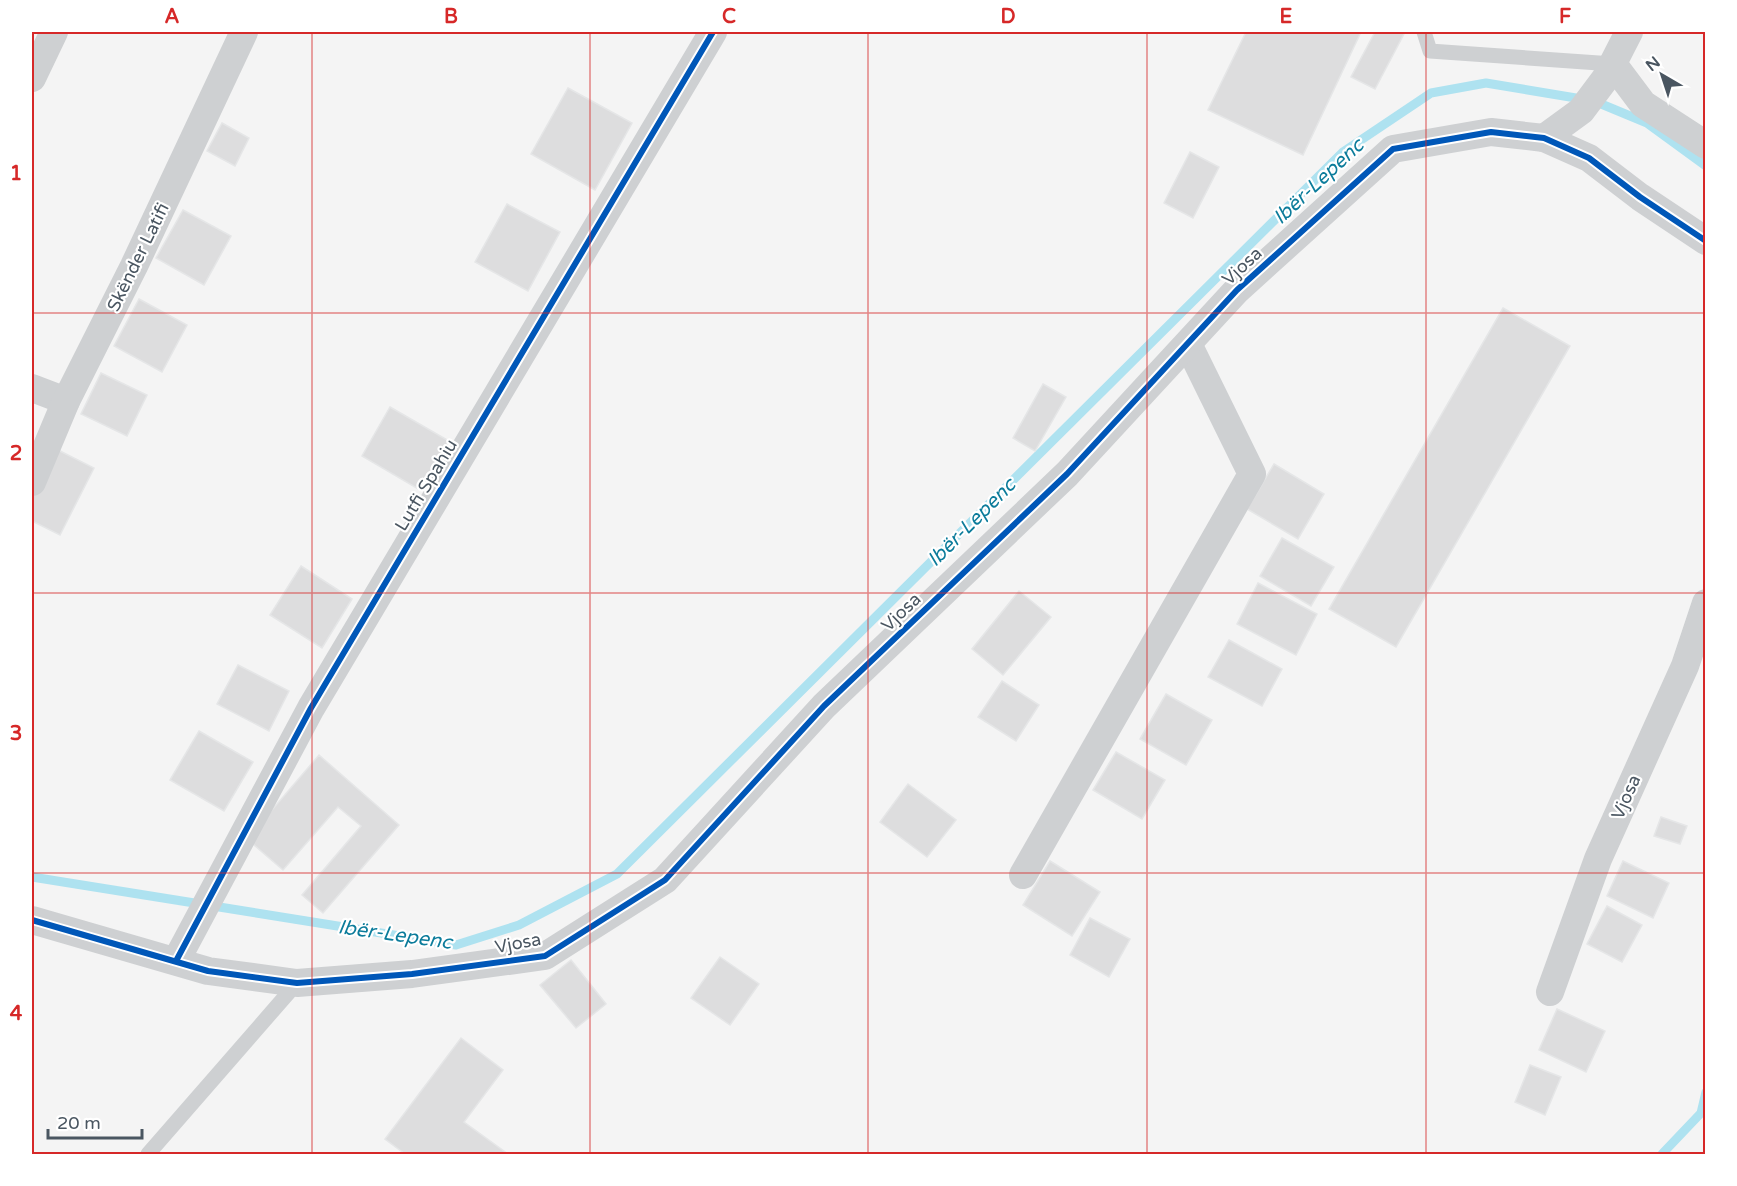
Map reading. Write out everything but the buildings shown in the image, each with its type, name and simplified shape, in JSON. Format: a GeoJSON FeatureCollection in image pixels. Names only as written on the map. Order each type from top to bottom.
{"type":"FeatureCollection","features":[{"type":"Feature","properties":{"kind":"street"},"geometry":{"type":"LineString","coordinates":[[32,78],[54,32]]}},
{"type":"Feature","properties":{"kind":"street","name":"Skënder Latifi"},"geometry":{"type":"LineString","coordinates":[[32,482],[66,401],[134,266],[244,32]]}},
{"type":"Feature","properties":{"kind":"street","name":"Lutfi Spahiu"},"geometry":{"type":"LineString","coordinates":[[176,961],[311,708],[713,32]]}},
{"type":"Feature","properties":{"kind":"street"},"geometry":{"type":"LineString","coordinates":[[1544,138],[1581,111],[1609,71],[1629,32]]}},
{"type":"Feature","properties":{"kind":"street"},"geometry":{"type":"LineString","coordinates":[[1609,71],[1643,104],[1706,145]]}},
{"type":"Feature","properties":{"kind":"street","name":"Vjosa"},"geometry":{"type":"LineString","coordinates":[[32,920],[208,971],[297,983],[412,974],[546,956],[665,880],[824,706],[1066,474],[1237,290],[1393,149],[1491,132],[1544,138],[1589,158],[1640,197],[1706,241]]}},
{"type":"Feature","properties":{"kind":"street"},"geometry":{"type":"LineString","coordinates":[[1023,875],[1252,474],[1188,344]]}},
{"type":"Feature","properties":{"kind":"street"},"geometry":{"type":"LineString","coordinates":[[32,388],[66,401]]}},
{"type":"Feature","properties":{"kind":"street","name":"Vjosa"},"geometry":{"type":"LineString","coordinates":[[1550,992],[1598,858],[1685,666],[1706,603]]}},
{"type":"Feature","properties":{"kind":"lane"},"geometry":{"type":"LineString","coordinates":[[1424,32],[1430,51],[1609,71]]}},
{"type":"Feature","properties":{"kind":"lane"},"geometry":{"type":"LineString","coordinates":[[148,1155],[297,983]]}},
{"type":"Feature","properties":{"kind":"waterway","name":"Ibër-Lepenc"},"geometry":{"type":"LineString","coordinates":[[32,877],[456,945],[519,925],[617,874],[1343,152],[1431,93],[1486,83],[1594,101],[1647,123],[1706,166]]}},
{"type":"Feature","properties":{"kind":"waterway"},"geometry":{"type":"LineString","coordinates":[[1662,1154],[1701,1113],[1706,1092]]}},
{"type":"Feature","properties":{"kind":"cycle path"},"geometry":{"type":"LineString","coordinates":[[176,961],[311,708],[713,32]]}},
{"type":"Feature","properties":{"kind":"cycle path"},"geometry":{"type":"LineString","coordinates":[[32,920],[208,971],[297,983],[412,974],[545,956],[665,880],[824,706],[1067,474],[1237,290],[1393,149],[1491,132],[1544,138],[1589,158],[1640,197],[1706,241]]}}]}
